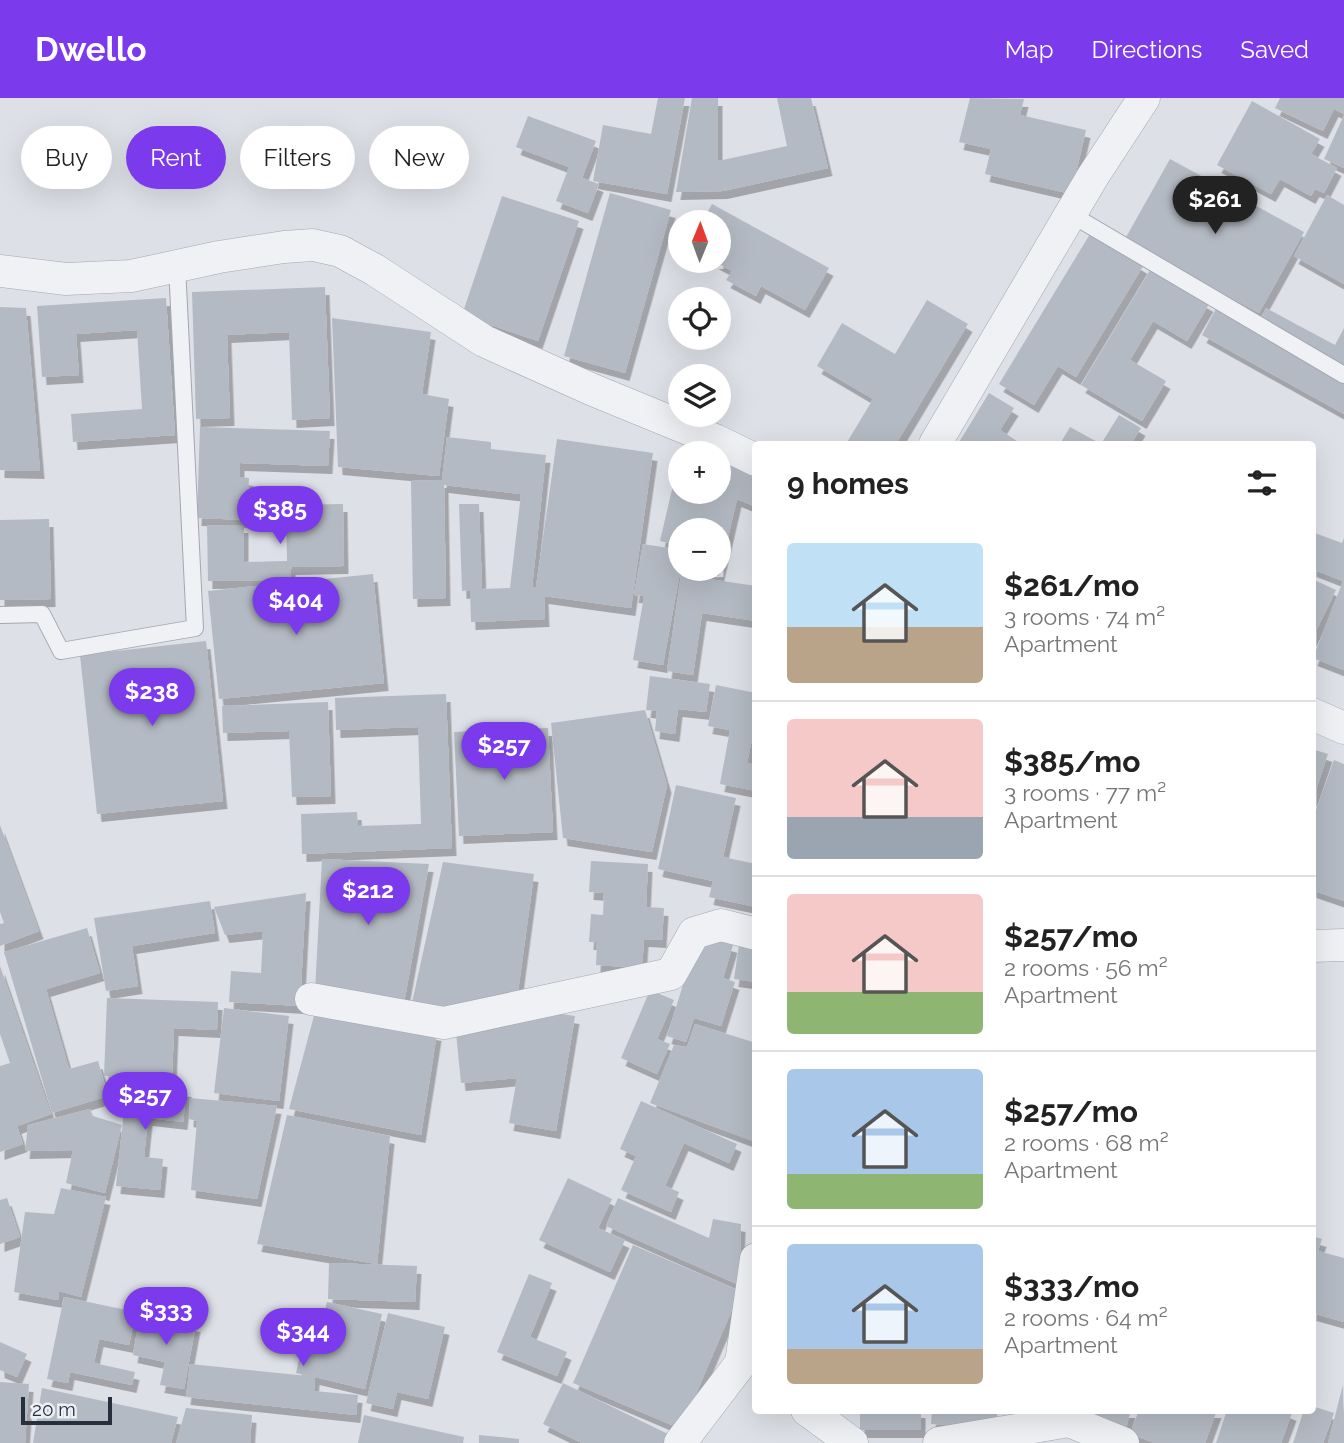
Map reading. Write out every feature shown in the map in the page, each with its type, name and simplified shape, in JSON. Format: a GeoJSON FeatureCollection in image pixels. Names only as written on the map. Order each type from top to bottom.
{"type":"FeatureCollection","features":[{"type":"Feature","properties":{"kind":"street"},"geometry":{"type":"LineString","coordinates":[[937,441],[1093,176],[1144,98]]}},
{"type":"Feature","properties":{"kind":"street"},"geometry":{"type":"LineString","coordinates":[[0,271],[66,279],[131,276],[284,247],[313,245],[340,251],[376,270],[484,341],[752,458]]}},
{"type":"Feature","properties":{"kind":"street"},"geometry":{"type":"LineString","coordinates":[[1316,716],[1344,728]]}},
{"type":"Feature","properties":{"kind":"street"},"geometry":{"type":"LineString","coordinates":[[311,999],[444,1023],[671,974],[694,933],[721,925],[752,933]]}},
{"type":"Feature","properties":{"kind":"street"},"geometry":{"type":"LineString","coordinates":[[1316,946],[1344,945]]}},
{"type":"Feature","properties":{"kind":"street"},"geometry":{"type":"LineString","coordinates":[[680,1443],[749,1368],[752,1321]]}},
{"type":"Feature","properties":{"kind":"street"},"geometry":{"type":"LineString","coordinates":[[812,1414],[852,1443]]}},
{"type":"Feature","properties":{"kind":"street"},"geometry":{"type":"LineString","coordinates":[[939,1443],[1069,1422],[1123,1443]]}},
{"type":"Feature","properties":{"kind":"lane"},"geometry":{"type":"LineString","coordinates":[[1072,215],[1344,375]]}},
{"type":"Feature","properties":{"kind":"lane"},"geometry":{"type":"LineString","coordinates":[[0,615],[42,614],[61,651],[195,628],[177,266]]}},
{"type":"Feature","properties":{"kind":"building"},"geometry":{"type":"Polygon","coordinates":[[[658,98],[685,98],[667,194],[593,181],[603,125],[651,134],[658,98]]]}},
{"type":"Feature","properties":{"kind":"building"},"geometry":{"type":"Polygon","coordinates":[[[692,98],[718,98],[718,161],[787,146],[777,98],[811,98],[828,168],[723,191],[676,192],[692,98]]]}},
{"type":"Feature","properties":{"kind":"building"},"geometry":{"type":"Polygon","coordinates":[[[970,98],[1024,99],[1020,115],[1086,130],[1071,194],[985,174],[991,149],[959,142],[970,98]]]}},
{"type":"Feature","properties":{"kind":"building"},"geometry":{"type":"Polygon","coordinates":[[[1280,98],[1344,98],[1344,114],[1334,109],[1323,131],[1275,108],[1280,98]]]}},
{"type":"Feature","properties":{"kind":"building"},"geometry":{"type":"Polygon","coordinates":[[[1252,101],[1320,139],[1311,154],[1337,168],[1324,193],[1315,189],[1311,196],[1280,179],[1271,194],[1217,165],[1252,101]]]}},
{"type":"Feature","properties":{"kind":"building"},"geometry":{"type":"Polygon","coordinates":[[[1344,115],[1344,168],[1324,159],[1344,115]]]}},
{"type":"Feature","properties":{"kind":"building"},"geometry":{"type":"Polygon","coordinates":[[[528,116],[596,141],[582,178],[599,184],[588,213],[556,201],[569,167],[516,147],[528,116]]]}},
{"type":"Feature","properties":{"kind":"building"},"geometry":{"type":"Polygon","coordinates":[[[1170,159],[1304,232],[1259,313],[1125,239],[1170,159]]]}},
{"type":"Feature","properties":{"kind":"building"},"geometry":{"type":"Polygon","coordinates":[[[610,193],[671,210],[668,210],[668,221],[625,373],[564,356],[610,193]]]}},
{"type":"Feature","properties":{"kind":"building"},"geometry":{"type":"Polygon","coordinates":[[[1327,195],[1344,205],[1344,284],[1294,256],[1327,195]]]}},
{"type":"Feature","properties":{"kind":"building"},"geometry":{"type":"Polygon","coordinates":[[[502,196],[579,221],[538,341],[462,315],[502,196]]]}},
{"type":"Feature","properties":{"kind":"building"},"geometry":{"type":"Polygon","coordinates":[[[712,204],[723,210],[709,210],[712,204]]]}},
{"type":"Feature","properties":{"kind":"building"},"geometry":{"type":"Polygon","coordinates":[[[732,215],[829,268],[805,310],[761,286],[756,296],[726,280],[732,273],[732,215]]]}},
{"type":"Feature","properties":{"kind":"building"},"geometry":{"type":"Polygon","coordinates":[[[1090,234],[1143,266],[1076,377],[1058,366],[1034,405],[999,384],[1090,234]]]}},
{"type":"Feature","properties":{"kind":"building"},"geometry":{"type":"Polygon","coordinates":[[[1150,270],[1209,304],[1187,341],[1153,321],[1130,360],[1166,381],[1142,421],[1081,385],[1150,270]]]}},
{"type":"Feature","properties":{"kind":"building"},"geometry":{"type":"Polygon","coordinates":[[[325,287],[330,418],[292,420],[289,332],[227,335],[230,418],[196,419],[192,292],[325,287]]]}},
{"type":"Feature","properties":{"kind":"building"},"geometry":{"type":"Polygon","coordinates":[[[166,298],[175,435],[73,442],[71,414],[142,409],[137,330],[76,334],[79,375],[42,377],[37,306],[166,298]]]}},
{"type":"Feature","properties":{"kind":"building"},"geometry":{"type":"Polygon","coordinates":[[[927,300],[968,324],[898,441],[848,441],[873,399],[817,366],[842,323],[895,354],[927,300]]]}},
{"type":"Feature","properties":{"kind":"building"},"geometry":{"type":"Polygon","coordinates":[[[0,307],[26,308],[40,471],[0,470],[0,307]]]}},
{"type":"Feature","properties":{"kind":"building"},"geometry":{"type":"Polygon","coordinates":[[[1217,307],[1344,378],[1344,414],[1202,335],[1217,307]]]}},
{"type":"Feature","properties":{"kind":"building"},"geometry":{"type":"Polygon","coordinates":[[[1266,308],[1335,345],[1344,328],[1344,364],[1260,319],[1266,308]]]}},
{"type":"Feature","properties":{"kind":"building"},"geometry":{"type":"Polygon","coordinates":[[[332,318],[431,332],[422,394],[449,399],[439,476],[338,467],[332,318]]]}},
{"type":"Feature","properties":{"kind":"building"},"geometry":{"type":"Polygon","coordinates":[[[989,393],[1014,408],[1000,430],[1017,441],[960,441],[989,393]]]}},
{"type":"Feature","properties":{"kind":"building"},"geometry":{"type":"Polygon","coordinates":[[[1119,415],[1141,428],[1133,441],[1103,441],[1119,415]]]}},
{"type":"Feature","properties":{"kind":"building"},"geometry":{"type":"Polygon","coordinates":[[[200,427],[330,431],[328,466],[240,463],[240,477],[249,478],[248,520],[197,518],[200,427]]]}},
{"type":"Feature","properties":{"kind":"building"},"geometry":{"type":"Polygon","coordinates":[[[1070,427],[1096,441],[1062,441],[1070,427]]]}},
{"type":"Feature","properties":{"kind":"building"},"geometry":{"type":"Polygon","coordinates":[[[447,437],[491,442],[491,449],[546,455],[532,588],[536,587],[557,439],[653,453],[631,608],[544,596],[545,619],[471,622],[470,590],[462,591],[459,504],[479,504],[482,589],[510,588],[521,494],[444,485],[446,598],[413,599],[411,481],[442,480],[447,437]]]}},
{"type":"Feature","properties":{"kind":"building"},"geometry":{"type":"Polygon","coordinates":[[[731,464],[752,472],[752,505],[737,499],[731,525],[731,518],[668,518],[668,543],[660,541],[669,504],[731,504],[731,464]]]}},
{"type":"Feature","properties":{"kind":"building"},"geometry":{"type":"Polygon","coordinates":[[[343,504],[344,566],[291,567],[291,580],[208,581],[207,525],[244,525],[244,562],[287,561],[286,505],[343,504]]]}},
{"type":"Feature","properties":{"kind":"building"},"geometry":{"type":"Polygon","coordinates":[[[49,519],[51,599],[0,600],[0,520],[49,519]]]}},
{"type":"Feature","properties":{"kind":"building"},"geometry":{"type":"Polygon","coordinates":[[[1316,533],[1342,543],[1344,538],[1344,670],[1316,659],[1316,650],[1343,581],[1316,571],[1316,533]]]}},
{"type":"Feature","properties":{"kind":"building"},"geometry":{"type":"Polygon","coordinates":[[[643,544],[668,548],[668,581],[678,581],[663,665],[633,660],[644,596],[634,595],[643,544]]]}},
{"type":"Feature","properties":{"kind":"building"},"geometry":{"type":"Polygon","coordinates":[[[373,574],[384,683],[219,699],[208,591],[373,574]]]}},
{"type":"Feature","properties":{"kind":"building"},"geometry":{"type":"Polygon","coordinates":[[[680,581],[722,581],[752,585],[752,620],[702,613],[693,675],[667,671],[680,581]]]}},
{"type":"Feature","properties":{"kind":"building"},"geometry":{"type":"Polygon","coordinates":[[[1316,581],[1336,590],[1316,631],[1316,581]]]}},
{"type":"Feature","properties":{"kind":"building"},"geometry":{"type":"Polygon","coordinates":[[[206,641],[223,801],[97,814],[80,655],[206,641]]]}},
{"type":"Feature","properties":{"kind":"building"},"geometry":{"type":"Polygon","coordinates":[[[650,676],[710,684],[706,712],[678,709],[675,734],[655,731],[657,711],[646,710],[650,676]]]}},
{"type":"Feature","properties":{"kind":"building"},"geometry":{"type":"Polygon","coordinates":[[[716,685],[752,692],[752,739],[747,763],[752,764],[752,790],[720,784],[730,730],[708,726],[716,685]]]}},
{"type":"Feature","properties":{"kind":"building"},"geometry":{"type":"Polygon","coordinates":[[[446,694],[452,848],[302,854],[301,814],[357,812],[358,826],[421,824],[418,727],[336,730],[335,698],[446,694]]]}},
{"type":"Feature","properties":{"kind":"building"},"geometry":{"type":"Polygon","coordinates":[[[328,702],[331,796],[292,797],[289,731],[223,733],[222,706],[328,702]]]}},
{"type":"Feature","properties":{"kind":"building"},"geometry":{"type":"Polygon","coordinates":[[[645,710],[667,785],[652,852],[563,838],[551,723],[645,710]]]}},
{"type":"Feature","properties":{"kind":"building"},"geometry":{"type":"Polygon","coordinates":[[[548,728],[553,832],[459,836],[454,732],[548,728]]]}},
{"type":"Feature","properties":{"kind":"building"},"geometry":{"type":"Polygon","coordinates":[[[1316,750],[1328,754],[1316,790],[1316,750]]]}},
{"type":"Feature","properties":{"kind":"building"},"geometry":{"type":"Polygon","coordinates":[[[1334,760],[1344,764],[1344,901],[1316,891],[1316,810],[1334,760]]]}},
{"type":"Feature","properties":{"kind":"building"},"geometry":{"type":"Polygon","coordinates":[[[676,785],[736,798],[723,857],[752,863],[752,906],[709,897],[713,881],[658,869],[676,785]]]}},
{"type":"Feature","properties":{"kind":"building"},"geometry":{"type":"Polygon","coordinates":[[[0,825],[39,931],[0,946],[0,924],[4,923],[0,912],[0,825]]]}},
{"type":"Feature","properties":{"kind":"building"},"geometry":{"type":"Polygon","coordinates":[[[322,859],[429,864],[404,1003],[315,991],[322,859]]]}},
{"type":"Feature","properties":{"kind":"building"},"geometry":{"type":"Polygon","coordinates":[[[591,861],[648,864],[646,907],[664,908],[662,940],[644,939],[642,968],[596,965],[597,942],[589,942],[591,914],[603,915],[604,893],[589,892],[591,861]]]}},
{"type":"Feature","properties":{"kind":"building"},"geometry":{"type":"Polygon","coordinates":[[[443,862],[534,874],[517,999],[450,1013],[411,1007],[443,862]]]}},
{"type":"Feature","properties":{"kind":"building"},"geometry":{"type":"Polygon","coordinates":[[[306,893],[300,1006],[229,1002],[231,971],[261,973],[263,931],[225,935],[214,907],[306,893]]]}},
{"type":"Feature","properties":{"kind":"building"},"geometry":{"type":"Polygon","coordinates":[[[210,901],[215,933],[132,946],[138,986],[106,991],[94,918],[210,901]]]}},
{"type":"Feature","properties":{"kind":"building"},"geometry":{"type":"Polygon","coordinates":[[[87,928],[100,973],[46,989],[69,1069],[98,1061],[108,1096],[52,1113],[4,952],[87,928]]]}},
{"type":"Feature","properties":{"kind":"building"},"geometry":{"type":"Polygon","coordinates":[[[699,934],[733,945],[723,978],[735,982],[721,1026],[694,1018],[686,1042],[667,1036],[699,934]]]}},
{"type":"Feature","properties":{"kind":"building"},"geometry":{"type":"Polygon","coordinates":[[[739,945],[752,947],[752,981],[734,979],[739,945]]]}},
{"type":"Feature","properties":{"kind":"building"},"geometry":{"type":"Polygon","coordinates":[[[0,966],[51,1114],[17,1126],[23,1144],[0,1152],[0,1066],[10,1063],[0,1034],[0,966]]]}},
{"type":"Feature","properties":{"kind":"building"},"geometry":{"type":"Polygon","coordinates":[[[650,990],[674,1000],[657,1039],[670,1044],[657,1074],[621,1058],[650,990]]]}},
{"type":"Feature","properties":{"kind":"building"},"geometry":{"type":"Polygon","coordinates":[[[107,998],[218,1002],[217,1030],[174,1028],[172,1079],[104,1076],[107,998]]]}},
{"type":"Feature","properties":{"kind":"building"},"geometry":{"type":"Polygon","coordinates":[[[224,1008],[289,1016],[279,1101],[214,1093],[224,1008]]]}},
{"type":"Feature","properties":{"kind":"building"},"geometry":{"type":"Polygon","coordinates":[[[534,1010],[575,1016],[556,1131],[509,1123],[517,1078],[461,1083],[456,1033],[534,1010]]]}},
{"type":"Feature","properties":{"kind":"building"},"geometry":{"type":"Polygon","coordinates":[[[315,1012],[437,1033],[421,1135],[289,1109],[315,1012]]]}},
{"type":"Feature","properties":{"kind":"building"},"geometry":{"type":"Polygon","coordinates":[[[695,1024],[752,1042],[752,1141],[650,1103],[674,1045],[687,1047],[695,1024]]]}},
{"type":"Feature","properties":{"kind":"building"},"geometry":{"type":"Polygon","coordinates":[[[127,1083],[187,1089],[183,1122],[148,1118],[144,1157],[163,1159],[160,1190],[116,1186],[127,1083]]]}},
{"type":"Feature","properties":{"kind":"building"},"geometry":{"type":"Polygon","coordinates":[[[190,1098],[277,1106],[257,1199],[191,1190],[197,1121],[189,1119],[190,1098]]]}},
{"type":"Feature","properties":{"kind":"building"},"geometry":{"type":"Polygon","coordinates":[[[641,1101],[737,1144],[729,1163],[684,1143],[665,1186],[679,1192],[671,1212],[621,1190],[636,1156],[620,1149],[641,1101]]]}},
{"type":"Feature","properties":{"kind":"building"},"geometry":{"type":"Polygon","coordinates":[[[90,1109],[93,1116],[122,1125],[105,1193],[66,1183],[73,1150],[25,1151],[28,1125],[90,1109]]]}},
{"type":"Feature","properties":{"kind":"building"},"geometry":{"type":"Polygon","coordinates":[[[287,1115],[390,1136],[377,1264],[257,1244],[287,1115]]]}},
{"type":"Feature","properties":{"kind":"building"},"geometry":{"type":"Polygon","coordinates":[[[568,1178],[612,1199],[598,1228],[625,1240],[610,1272],[539,1240],[568,1178]]]}},
{"type":"Feature","properties":{"kind":"building"},"geometry":{"type":"Polygon","coordinates":[[[61,1188],[106,1197],[81,1297],[59,1291],[58,1300],[14,1292],[25,1212],[54,1214],[61,1188]]]}},
{"type":"Feature","properties":{"kind":"building"},"geometry":{"type":"Polygon","coordinates":[[[7,1198],[20,1237],[0,1244],[0,1200],[7,1198]]]}},
{"type":"Feature","properties":{"kind":"building"},"geometry":{"type":"Polygon","coordinates":[[[618,1198],[709,1238],[713,1219],[741,1224],[739,1285],[606,1226],[618,1198]]]}},
{"type":"Feature","properties":{"kind":"building"},"geometry":{"type":"Polygon","coordinates":[[[1316,1237],[1322,1239],[1318,1251],[1344,1258],[1344,1322],[1316,1314],[1316,1237]]]}},
{"type":"Feature","properties":{"kind":"building"},"geometry":{"type":"Polygon","coordinates":[[[633,1245],[740,1291],[681,1429],[573,1383],[633,1245]]]}},
{"type":"Feature","properties":{"kind":"building"},"geometry":{"type":"Polygon","coordinates":[[[329,1263],[417,1266],[415,1302],[328,1299],[329,1263]]]}},
{"type":"Feature","properties":{"kind":"building"},"geometry":{"type":"Polygon","coordinates":[[[529,1274],[552,1283],[530,1337],[567,1352],[557,1376],[497,1352],[529,1274]]]}},
{"type":"Feature","properties":{"kind":"building"},"geometry":{"type":"Polygon","coordinates":[[[64,1297],[136,1312],[129,1345],[99,1339],[94,1363],[135,1372],[132,1385],[70,1372],[68,1383],[47,1379],[64,1297]]]}},
{"type":"Feature","properties":{"kind":"building"},"geometry":{"type":"Polygon","coordinates":[[[327,1302],[382,1314],[365,1389],[315,1377],[314,1391],[358,1395],[356,1415],[186,1397],[190,1364],[308,1376],[296,1373],[308,1319],[322,1322],[327,1302]]]}},
{"type":"Feature","properties":{"kind":"building"},"geometry":{"type":"Polygon","coordinates":[[[388,1313],[445,1327],[428,1399],[397,1392],[393,1409],[366,1403],[388,1313]]]}},
{"type":"Feature","properties":{"kind":"building"},"geometry":{"type":"Polygon","coordinates":[[[140,1314],[196,1324],[184,1389],[160,1385],[165,1362],[133,1355],[140,1314]]]}},
{"type":"Feature","properties":{"kind":"building"},"geometry":{"type":"Polygon","coordinates":[[[0,1342],[27,1354],[17,1377],[0,1370],[0,1342]]]}},
{"type":"Feature","properties":{"kind":"building"},"geometry":{"type":"Polygon","coordinates":[[[0,1382],[29,1384],[25,1443],[0,1443],[0,1382]]]}},
{"type":"Feature","properties":{"kind":"building"},"geometry":{"type":"Polygon","coordinates":[[[563,1383],[668,1434],[664,1443],[582,1443],[543,1424],[563,1383]]]}},
{"type":"Feature","properties":{"kind":"building"},"geometry":{"type":"Polygon","coordinates":[[[1343,1385],[1344,1443],[1328,1443],[1343,1385]]]}},
{"type":"Feature","properties":{"kind":"building"},"geometry":{"type":"Polygon","coordinates":[[[42,1388],[178,1417],[171,1443],[33,1443],[42,1388]]]}},
{"type":"Feature","properties":{"kind":"building"},"geometry":{"type":"Polygon","coordinates":[[[1316,1407],[1334,1413],[1323,1443],[1293,1443],[1303,1414],[1316,1414],[1316,1407]]]}},
{"type":"Feature","properties":{"kind":"building"},"geometry":{"type":"Polygon","coordinates":[[[186,1408],[252,1415],[250,1443],[176,1443],[186,1408]]]}},
{"type":"Feature","properties":{"kind":"building"},"geometry":{"type":"Polygon","coordinates":[[[860,1414],[921,1414],[921,1430],[860,1430],[860,1414]]]}},
{"type":"Feature","properties":{"kind":"building"},"geometry":{"type":"Polygon","coordinates":[[[932,1414],[997,1414],[997,1427],[931,1424],[932,1414]]]}},
{"type":"Feature","properties":{"kind":"building"},"geometry":{"type":"Polygon","coordinates":[[[1072,1414],[1130,1414],[1125,1432],[1072,1414]]]}},
{"type":"Feature","properties":{"kind":"building"},"geometry":{"type":"Polygon","coordinates":[[[1138,1414],[1216,1414],[1205,1443],[1155,1443],[1130,1434],[1138,1414]]]}},
{"type":"Feature","properties":{"kind":"building"},"geometry":{"type":"Polygon","coordinates":[[[1226,1414],[1292,1414],[1281,1443],[1216,1443],[1226,1414]]]}},
{"type":"Feature","properties":{"kind":"building"},"geometry":{"type":"Polygon","coordinates":[[[364,1415],[464,1437],[463,1443],[358,1443],[364,1415]]]}},
{"type":"Feature","properties":{"kind":"building"},"geometry":{"type":"Polygon","coordinates":[[[479,1435],[519,1439],[519,1443],[479,1443],[479,1435]]]}}]}
